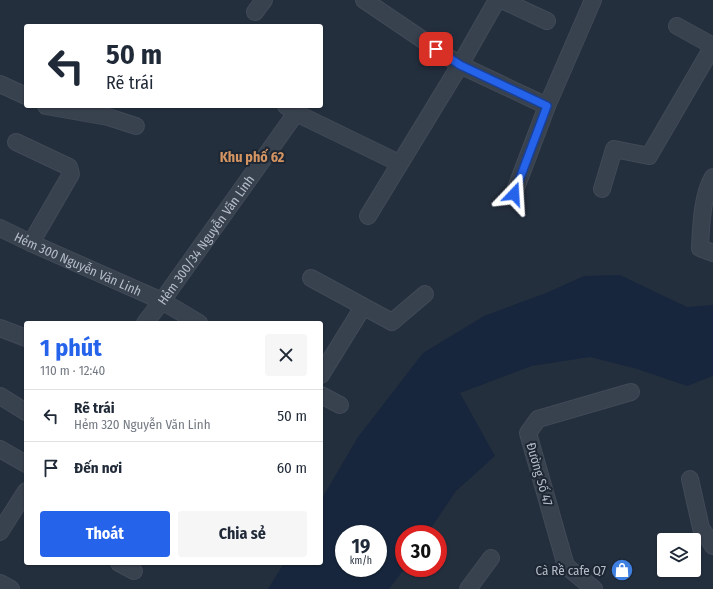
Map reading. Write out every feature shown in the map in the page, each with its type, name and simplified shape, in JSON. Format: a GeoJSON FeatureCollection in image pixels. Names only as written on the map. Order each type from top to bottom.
{"type":"FeatureCollection","features":[{"type":"Feature","properties":{"kind":"street"},"geometry":{"type":"LineString","coordinates":[[364,0],[460,65],[547,106]]}},
{"type":"Feature","properties":{"kind":"street"},"geometry":{"type":"LineString","coordinates":[[368,216],[460,65],[497,0]]}},
{"type":"Feature","properties":{"kind":"street"},"geometry":{"type":"LineString","coordinates":[[502,0],[547,21]]}},
{"type":"Feature","properties":{"kind":"street"},"geometry":{"type":"LineString","coordinates":[[514,194],[547,106],[593,0]]}},
{"type":"Feature","properties":{"kind":"street"},"geometry":{"type":"LineString","coordinates":[[602,189],[614,149],[649,156],[713,46],[677,26]]}},
{"type":"Feature","properties":{"kind":"street"},"geometry":{"type":"LineString","coordinates":[[0,84],[24,95]]}},
{"type":"Feature","properties":{"kind":"street"},"geometry":{"type":"LineString","coordinates":[[57,108],[108,117],[136,126]]}},
{"type":"Feature","properties":{"kind":"street","name":"Hẻm 300/34 Nguyễn Văn Linh"},"geometry":{"type":"LineString","coordinates":[[147,321],[162,302],[291,109],[399,163]]}},
{"type":"Feature","properties":{"kind":"street"},"geometry":{"type":"LineString","coordinates":[[16,142],[69,167],[71,174],[31,243]]}},
{"type":"Feature","properties":{"kind":"street"},"geometry":{"type":"LineString","coordinates":[[713,177],[710,182],[702,216],[700,248],[713,254]]}},
{"type":"Feature","properties":{"kind":"street","name":"Hẻm 300 Nguyễn Văn Linh"},"geometry":{"type":"LineString","coordinates":[[0,228],[162,302],[195,321]]}},
{"type":"Feature","properties":{"kind":"street"},"geometry":{"type":"LineString","coordinates":[[311,278],[392,322],[425,294]]}},
{"type":"Feature","properties":{"kind":"street"},"geometry":{"type":"LineString","coordinates":[[323,372],[363,307]]}},
{"type":"Feature","properties":{"kind":"street"},"geometry":{"type":"LineString","coordinates":[[0,328],[24,337]]}},
{"type":"Feature","properties":{"kind":"street","name":"Đường Số 47"},"geometry":{"type":"LineString","coordinates":[[594,589],[566,566],[528,433],[538,419],[631,392]]}},
{"type":"Feature","properties":{"kind":"street"},"geometry":{"type":"LineString","coordinates":[[323,395],[340,405]]}},
{"type":"Feature","properties":{"kind":"street"},"geometry":{"type":"LineString","coordinates":[[0,396],[24,411]]}},
{"type":"Feature","properties":{"kind":"street"},"geometry":{"type":"LineString","coordinates":[[0,449],[24,463]]}},
{"type":"Feature","properties":{"kind":"street"},"geometry":{"type":"LineString","coordinates":[[690,479],[701,528],[713,546]]}},
{"type":"Feature","properties":{"kind":"street"},"geometry":{"type":"LineString","coordinates":[[0,532],[20,513],[24,498]]}},
{"type":"Feature","properties":{"kind":"street"},"geometry":{"type":"LineString","coordinates":[[468,589],[491,558]]}},
{"type":"Feature","properties":{"kind":"street"},"geometry":{"type":"LineString","coordinates":[[123,565],[134,571]]}},
{"type":"Feature","properties":{"kind":"street"},"geometry":{"type":"LineString","coordinates":[[0,583],[11,589]]}},
{"type":"Feature","properties":{"kind":"water"},"geometry":{"type":"Polygon","coordinates":[[[620,275],[687,307],[713,305],[713,376],[687,386],[637,369],[590,357],[532,366],[460,393],[495,456],[456,491],[433,525],[395,525],[395,577],[398,577],[389,589],[268,589],[283,565],[323,565],[323,497],[358,437],[423,353],[484,316],[546,293],[584,276],[620,275]]]}},
{"type":"Feature","properties":{"kind":"place","name":"Cà Rề cafe Q7"},"geometry":{"type":"Point","coordinates":[622,570]}},
{"type":"Feature","properties":{"kind":"district","name":"Khu phố 62"},"geometry":{"type":"Point","coordinates":[252,157]}},
{"type":"Feature","properties":{"kind":"route"},"geometry":{"type":"LineString","coordinates":[[436,49],[460,65],[547,106],[514,194]]}}]}
